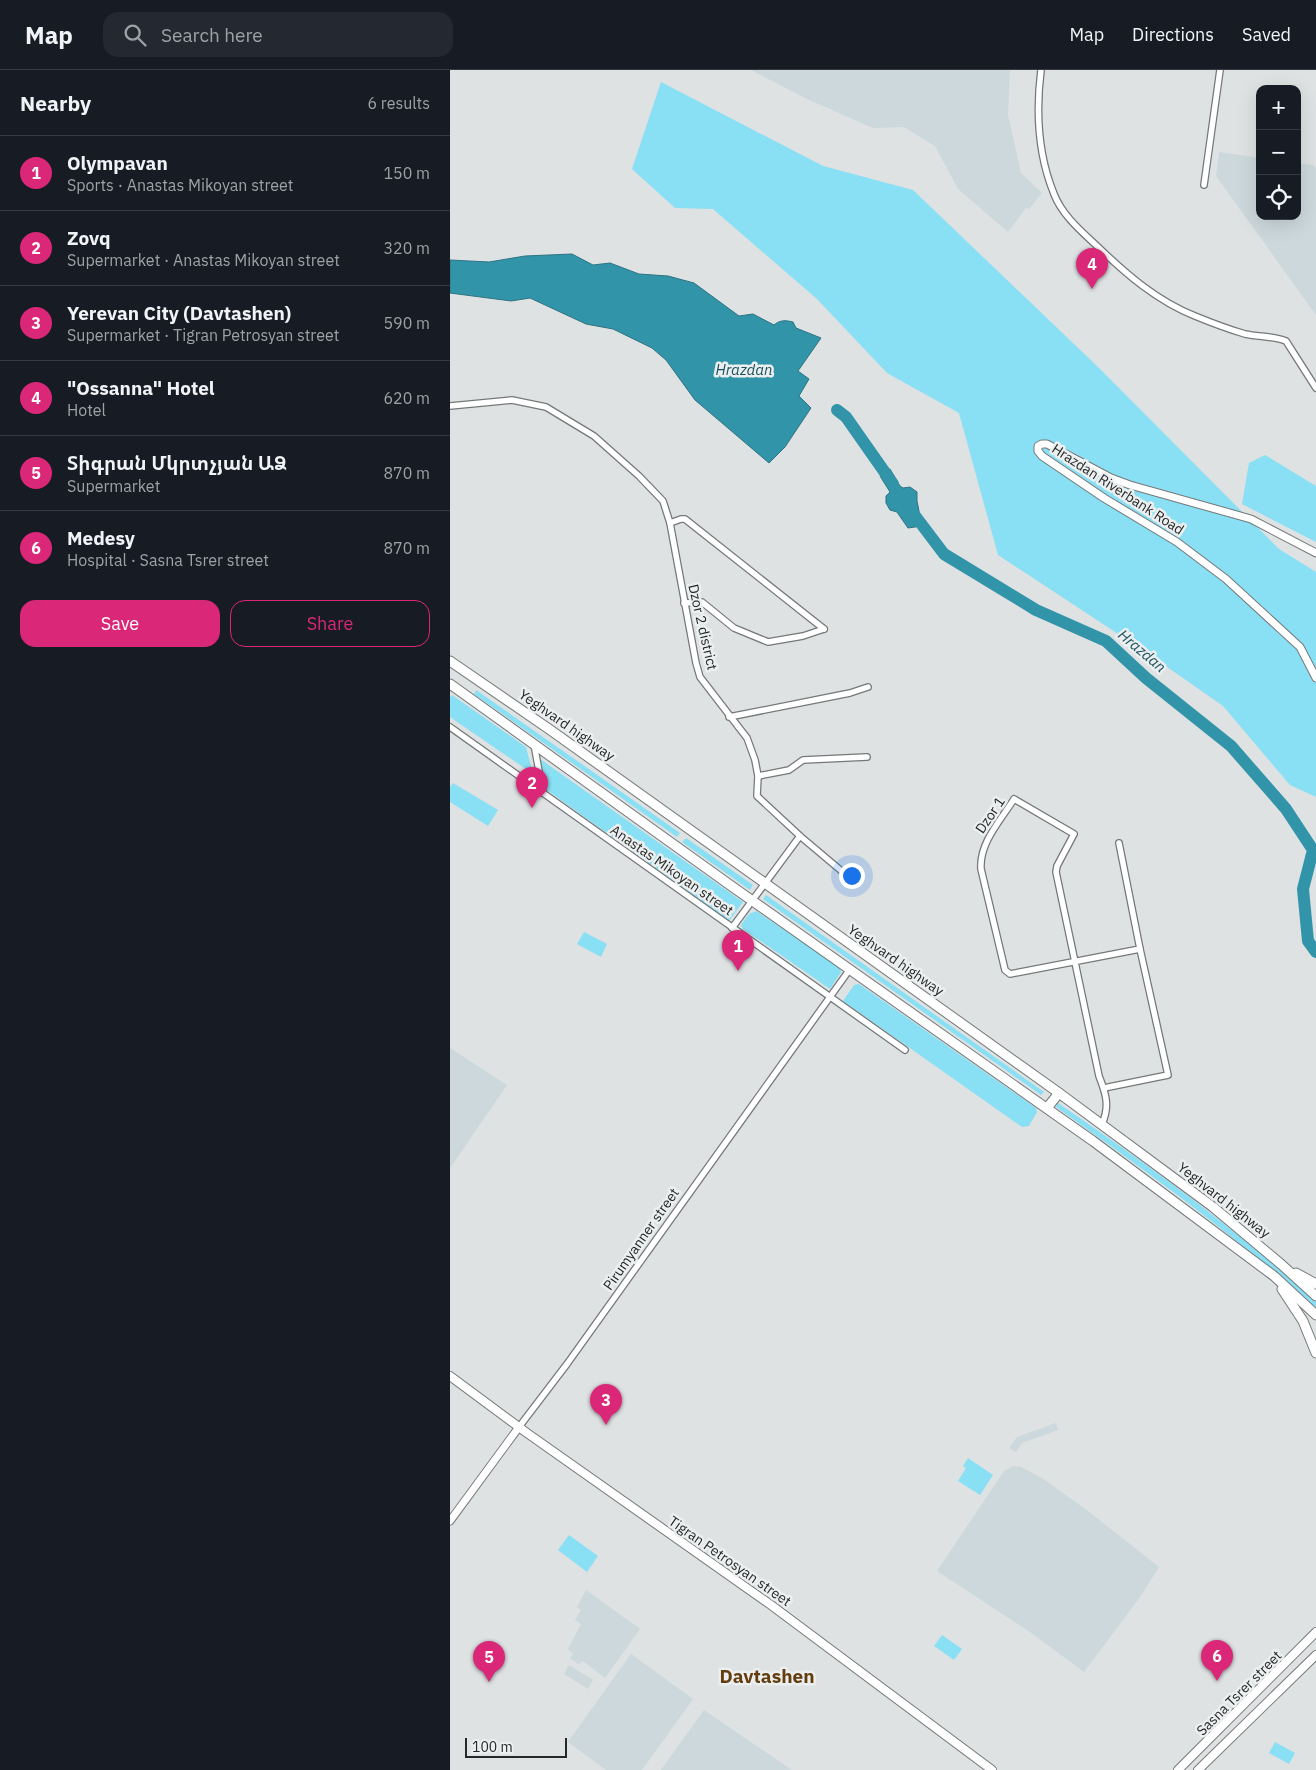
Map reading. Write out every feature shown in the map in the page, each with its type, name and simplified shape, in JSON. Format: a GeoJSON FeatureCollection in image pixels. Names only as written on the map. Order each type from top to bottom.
{"type":"FeatureCollection","features":[{"type":"Feature","properties":{"kind":"main road","name":"Yeghvard highway"},"geometry":{"type":"LineString","coordinates":[[450,661],[534,718],[1102,1124],[1213,1207],[1282,1264],[1316,1296]]}},
{"type":"Feature","properties":{"kind":"main road"},"geometry":{"type":"LineString","coordinates":[[450,686],[1047,1108],[1274,1276],[1316,1315]]}},
{"type":"Feature","properties":{"kind":"main road"},"geometry":{"type":"LineString","coordinates":[[1047,1108],[1059,1093]]}},
{"type":"Feature","properties":{"kind":"main road"},"geometry":{"type":"LineString","coordinates":[[1282,1264],[1316,1284]]}},
{"type":"Feature","properties":{"kind":"main road"},"geometry":{"type":"LineString","coordinates":[[1274,1276],[1303,1321],[1316,1353]]}},
{"type":"Feature","properties":{"kind":"main road","name":"Tigran Petrosyan street"},"geometry":{"type":"LineString","coordinates":[[450,1376],[518,1428],[809,1638],[987,1770]]}},
{"type":"Feature","properties":{"kind":"main road","name":"Tigran Petrosyan street"},"geometry":{"type":"LineString","coordinates":[[450,1382],[771,1605],[992,1770]]}},
{"type":"Feature","properties":{"kind":"main road","name":"Sasna Tsrer street"},"geometry":{"type":"LineString","coordinates":[[1178,1770],[1316,1632]]}},
{"type":"Feature","properties":{"kind":"main road","name":"Sasna Tsrer street"},"geometry":{"type":"LineString","coordinates":[[1198,1770],[1316,1654]]}},
{"type":"Feature","properties":{"kind":"street"},"geometry":{"type":"LineString","coordinates":[[1041,70],[1038,96],[1042,149],[1054,195],[1066,214],[1121,269],[1147,290],[1173,306],[1224,328],[1286,341],[1316,388]]}},
{"type":"Feature","properties":{"kind":"street"},"geometry":{"type":"LineString","coordinates":[[1204,185],[1220,70]]}},
{"type":"Feature","properties":{"kind":"street","name":"Dzor 2 district"},"geometry":{"type":"LineString","coordinates":[[450,406],[512,400],[546,407],[594,436],[640,476],[663,502],[670,523],[684,603],[700,677],[747,738],[755,760],[758,776],[757,796],[800,836],[851,879]]}},
{"type":"Feature","properties":{"kind":"street","name":"Hrazdan Riverbank Road"},"geometry":{"type":"LineString","coordinates":[[1316,553],[1251,519],[1130,485],[1111,478],[1047,444],[1038,446],[1038,451],[1042,456],[1104,498],[1177,542],[1226,579],[1300,647],[1316,678]]}},
{"type":"Feature","properties":{"kind":"street"},"geometry":{"type":"LineString","coordinates":[[670,523],[681,519],[685,520],[824,629],[803,636],[768,642],[734,628],[702,602],[684,603]]}},
{"type":"Feature","properties":{"kind":"street"},"geometry":{"type":"LineString","coordinates":[[729,716],[850,693],[868,687]]}},
{"type":"Feature","properties":{"kind":"street","name":"Anastas Mikoyan street"},"geometry":{"type":"LineString","coordinates":[[450,727],[905,1050]]}},
{"type":"Feature","properties":{"kind":"street"},"geometry":{"type":"LineString","coordinates":[[534,744],[543,793]]}},
{"type":"Feature","properties":{"kind":"street"},"geometry":{"type":"LineString","coordinates":[[758,776],[789,770],[803,760],[867,757]]}},
{"type":"Feature","properties":{"kind":"street","name":"Dzor 1"},"geometry":{"type":"LineString","coordinates":[[1102,1124],[1108,1110],[1104,1088],[1099,1076],[1074,962],[1056,872],[1057,866],[1074,834],[1014,799],[985,846],[980,858],[1005,970],[1010,974],[1074,962],[1140,949]]}},
{"type":"Feature","properties":{"kind":"street"},"geometry":{"type":"LineString","coordinates":[[732,928],[800,836]]}},
{"type":"Feature","properties":{"kind":"street"},"geometry":{"type":"LineString","coordinates":[[1104,1088],[1168,1075],[1119,843]]}},
{"type":"Feature","properties":{"kind":"street","name":"Pirumyanner street"},"geometry":{"type":"LineString","coordinates":[[450,1521],[567,1364],[850,969]]}},
{"type":"Feature","properties":{"kind":"shaded area"},"geometry":{"type":"Polygon","coordinates":[[[751,70],[1010,70],[1008,115],[1021,173],[1042,193],[1029,209],[1026,208],[1008,232],[958,189],[935,146],[904,127],[873,128],[807,99],[751,70]]]}},
{"type":"Feature","properties":{"kind":"shaded area"},"geometry":{"type":"Polygon","coordinates":[[[661,82],[823,166],[913,190],[1098,367],[1279,549],[1316,572],[1316,797],[1290,785],[1223,706],[1150,655],[998,555],[959,413],[887,373],[817,299],[713,209],[675,208],[632,169],[661,82]]]}},
{"type":"Feature","properties":{"kind":"shaded area"},"geometry":{"type":"Polygon","coordinates":[[[1219,152],[1256,157],[1256,220],[1301,220],[1301,164],[1313,165],[1316,168],[1316,315],[1216,176],[1219,152]]]}},
{"type":"Feature","properties":{"kind":"shaded area"},"geometry":{"type":"Polygon","coordinates":[[[1265,455],[1316,486],[1316,542],[1242,504],[1249,463],[1265,455]]]}},
{"type":"Feature","properties":{"kind":"shaded area"},"geometry":{"type":"Polygon","coordinates":[[[476,690],[680,833],[677,837],[474,694],[476,690]]]}},
{"type":"Feature","properties":{"kind":"shaded area"},"geometry":{"type":"Polygon","coordinates":[[[452,695],[526,747],[533,774],[450,717],[450,697],[452,695]]]}},
{"type":"Feature","properties":{"kind":"shaded area"},"geometry":{"type":"Polygon","coordinates":[[[540,759],[743,902],[729,921],[547,790],[540,759]]]}},
{"type":"Feature","properties":{"kind":"shaded area"},"geometry":{"type":"Polygon","coordinates":[[[453,783],[498,810],[488,826],[450,802],[450,787],[453,783]]]}},
{"type":"Feature","properties":{"kind":"shaded area"},"geometry":{"type":"Polygon","coordinates":[[[686,838],[753,885],[750,890],[682,842],[686,838]]]}},
{"type":"Feature","properties":{"kind":"shaded area"},"geometry":{"type":"Polygon","coordinates":[[[766,895],[1044,1092],[1041,1095],[763,899],[766,895]]]}},
{"type":"Feature","properties":{"kind":"shaded area"},"geometry":{"type":"Polygon","coordinates":[[[756,911],[839,967],[841,972],[830,989],[743,929],[741,925],[749,914],[756,911]]]}},
{"type":"Feature","properties":{"kind":"shaded area"},"geometry":{"type":"Polygon","coordinates":[[[584,932],[607,944],[601,957],[577,944],[584,932]]]}},
{"type":"Feature","properties":{"kind":"shaded area"},"geometry":{"type":"Polygon","coordinates":[[[859,984],[1036,1108],[1037,1112],[1029,1126],[1022,1127],[843,1001],[854,985],[859,984]]]}},
{"type":"Feature","properties":{"kind":"shaded area"},"geometry":{"type":"Polygon","coordinates":[[[450,1048],[507,1085],[450,1168],[450,1048]]]}},
{"type":"Feature","properties":{"kind":"shaded area"},"geometry":{"type":"Polygon","coordinates":[[[1058,1103],[1220,1220],[1312,1298],[1316,1302],[1316,1309],[1221,1229],[1156,1179],[1056,1107],[1058,1103]]]}},
{"type":"Feature","properties":{"kind":"shaded area"},"geometry":{"type":"Polygon","coordinates":[[[1056,1423],[1058,1430],[1022,1443],[1016,1452],[1009,1448],[1017,1437],[1056,1423]]]}},
{"type":"Feature","properties":{"kind":"shaded area"},"geometry":{"type":"Polygon","coordinates":[[[968,1458],[993,1475],[980,1495],[958,1481],[966,1468],[963,1466],[968,1458]]]}},
{"type":"Feature","properties":{"kind":"shaded area"},"geometry":{"type":"Polygon","coordinates":[[[1013,1466],[1021,1467],[1042,1478],[1084,1508],[1159,1567],[1140,1597],[1084,1672],[1030,1632],[937,1571],[1004,1471],[1013,1466]]]}},
{"type":"Feature","properties":{"kind":"shaded area"},"geometry":{"type":"Polygon","coordinates":[[[569,1535],[598,1556],[587,1572],[558,1550],[569,1535]]]}},
{"type":"Feature","properties":{"kind":"shaded area"},"geometry":{"type":"Polygon","coordinates":[[[586,1590],[640,1629],[605,1678],[583,1661],[578,1664],[570,1658],[573,1654],[568,1649],[581,1624],[575,1620],[581,1610],[577,1607],[586,1590]]]}},
{"type":"Feature","properties":{"kind":"shaded area"},"geometry":{"type":"Polygon","coordinates":[[[942,1635],[962,1649],[954,1660],[934,1646],[942,1635]]]}},
{"type":"Feature","properties":{"kind":"shaded area"},"geometry":{"type":"Polygon","coordinates":[[[631,1654],[693,1699],[642,1770],[606,1770],[568,1742],[631,1654]]]}},
{"type":"Feature","properties":{"kind":"shaded area"},"geometry":{"type":"Polygon","coordinates":[[[569,1665],[593,1680],[588,1689],[564,1674],[569,1665]]]}},
{"type":"Feature","properties":{"kind":"shaded area"},"geometry":{"type":"Polygon","coordinates":[[[704,1710],[792,1770],[661,1770],[704,1710]]]}},
{"type":"Feature","properties":{"kind":"shaded area"},"geometry":{"type":"Polygon","coordinates":[[[1275,1742],[1295,1753],[1289,1764],[1269,1753],[1275,1742]]]}},
{"type":"Feature","properties":{"kind":"water","name":"Hrazdan"},"geometry":{"type":"Polygon","coordinates":[[[572,254],[593,265],[610,263],[639,274],[668,276],[694,283],[739,316],[753,314],[774,325],[783,321],[793,322],[796,328],[821,338],[798,371],[809,379],[799,396],[811,408],[785,447],[769,463],[695,400],[666,360],[652,348],[613,329],[586,324],[530,298],[511,301],[450,293],[450,260],[489,262],[525,256],[572,254]]]}},
{"type":"Feature","properties":{"kind":"water"},"geometry":{"type":"Polygon","coordinates":[[[890,469],[900,486],[903,488],[910,487],[917,492],[922,526],[908,528],[897,512],[890,510],[886,503],[886,496],[890,492],[880,476],[890,469]]]}},
{"type":"Feature","properties":{"kind":"waterway","name":"Hrazdan"},"geometry":{"type":"LineString","coordinates":[[837,410],[846,417],[893,484]]}},
{"type":"Feature","properties":{"kind":"waterway","name":"Hrazdan"},"geometry":{"type":"LineString","coordinates":[[913,513],[944,554],[1036,610],[1106,641],[1146,678],[1231,746],[1286,809],[1313,850],[1303,889],[1308,941],[1316,952]]}},
{"type":"Feature","properties":{"kind":"place","name":"\"Ossanna\" Hotel"},"geometry":{"type":"Point","coordinates":[1092,289]}},
{"type":"Feature","properties":{"kind":"place","name":"Zovq"},"geometry":{"type":"Point","coordinates":[532,808]}},
{"type":"Feature","properties":{"kind":"place","name":"Olympavan"},"geometry":{"type":"Point","coordinates":[738,971]}},
{"type":"Feature","properties":{"kind":"place","name":"Yerevan City (Davtashen)"},"geometry":{"type":"Point","coordinates":[606,1425]}},
{"type":"Feature","properties":{"kind":"place","name":"Medesy"},"geometry":{"type":"Point","coordinates":[1217,1681]}},
{"type":"Feature","properties":{"kind":"place","name":"Տիգրան Մկրտչյան ԱՁ"},"geometry":{"type":"Point","coordinates":[489,1682]}},
{"type":"Feature","properties":{"kind":"district","name":"Davtashen"},"geometry":{"type":"Point","coordinates":[767,1676]}}]}
